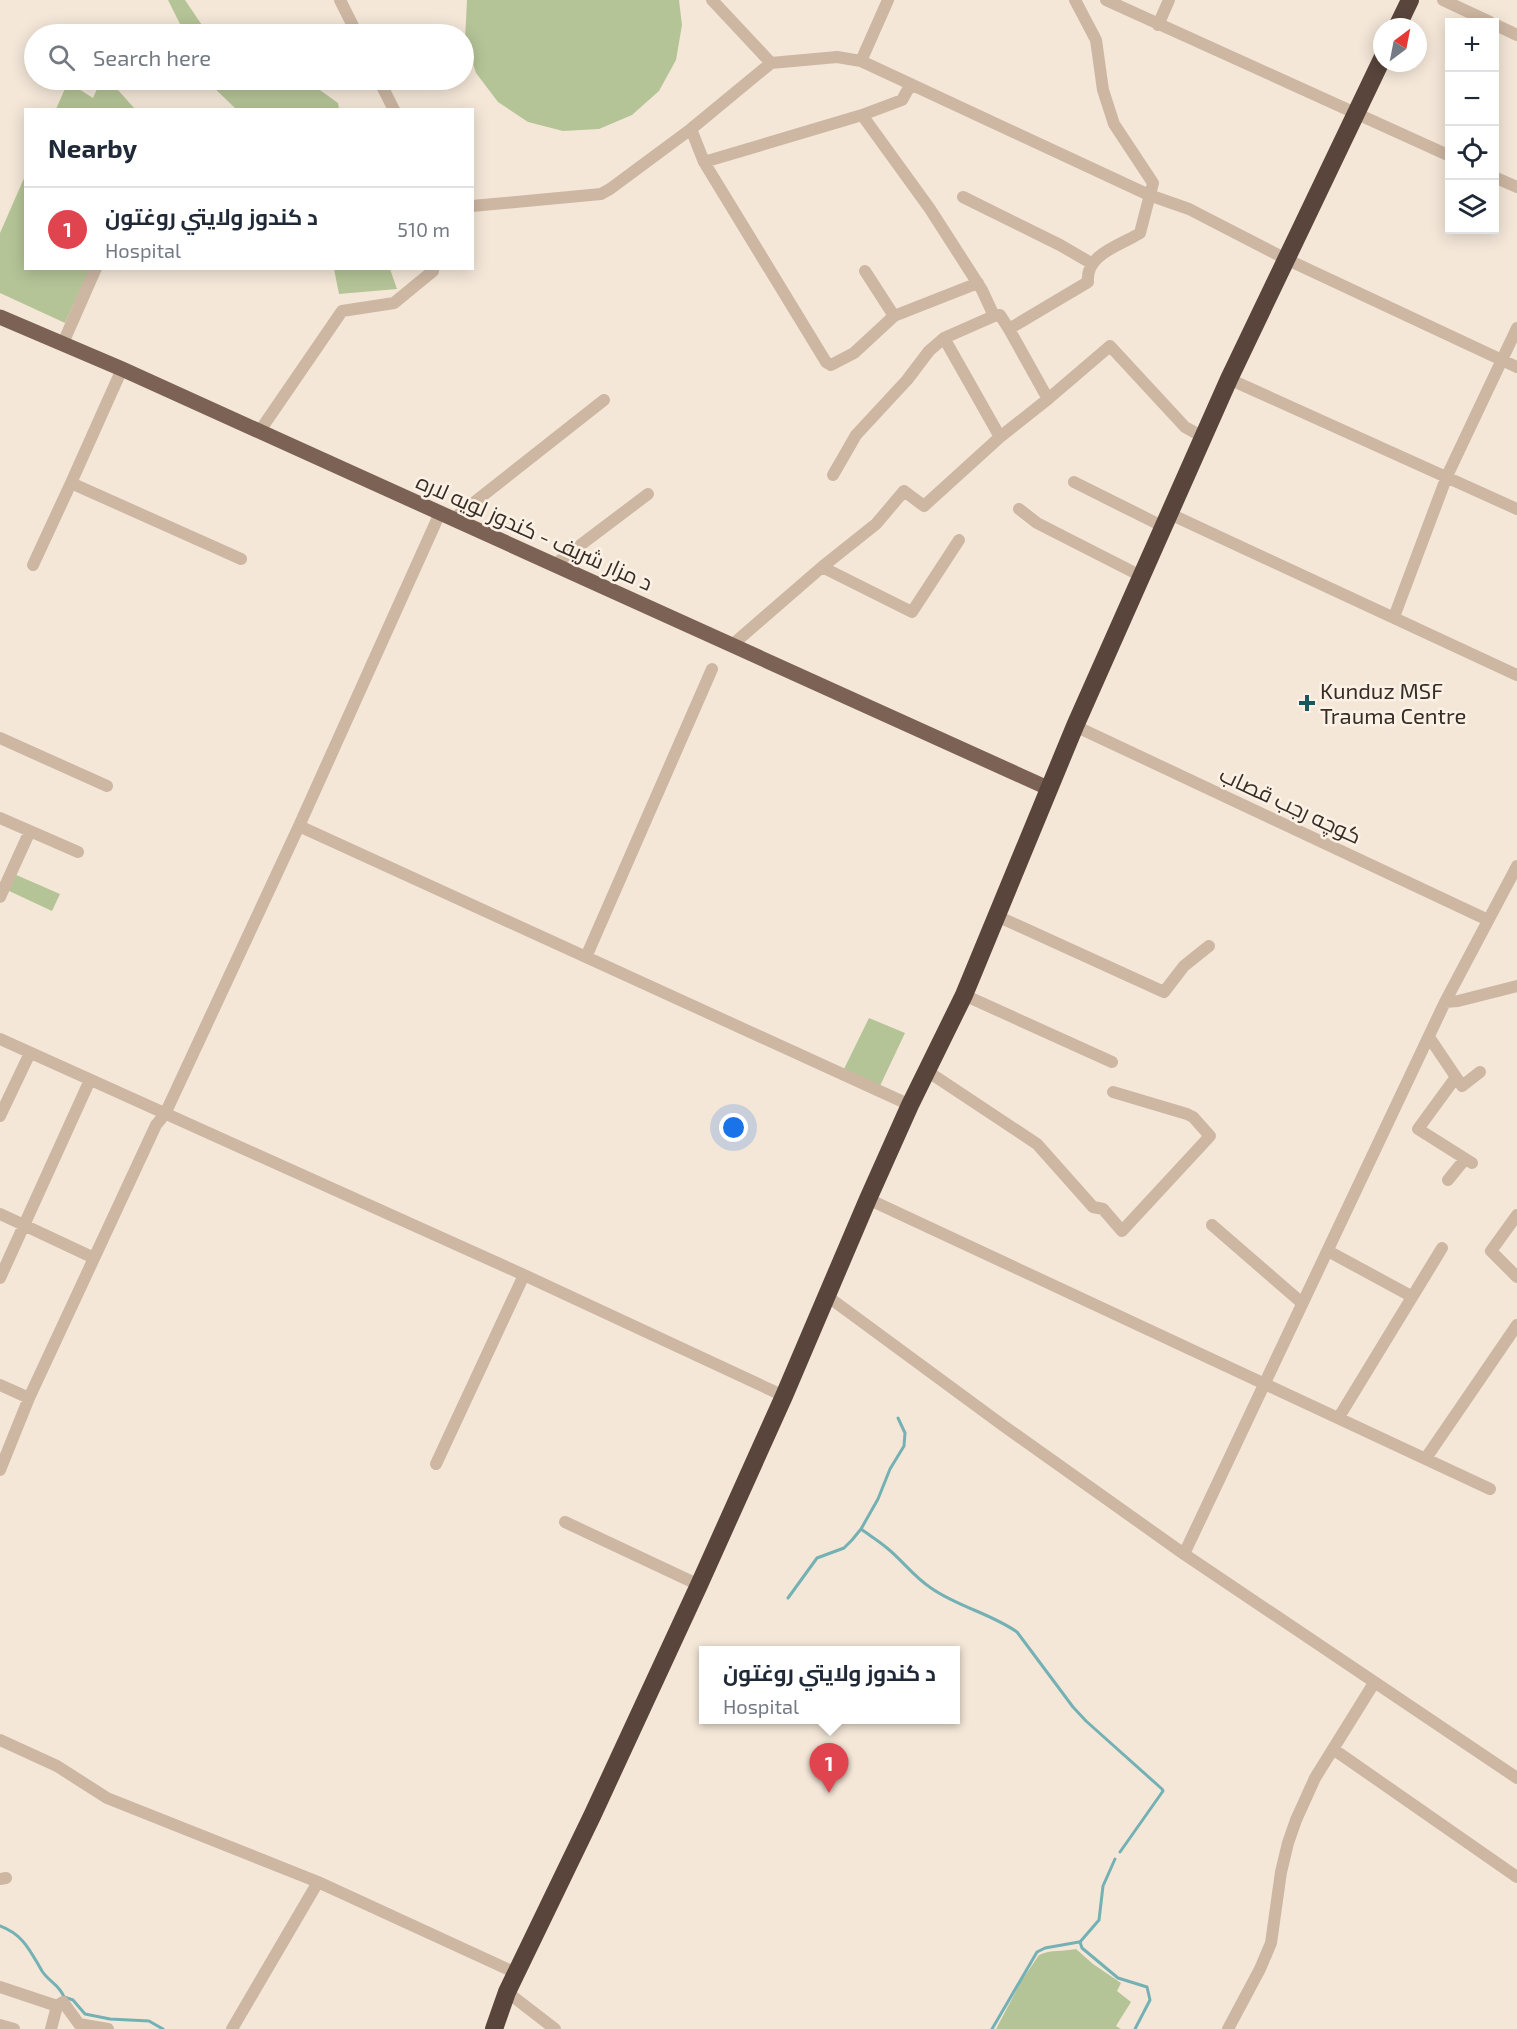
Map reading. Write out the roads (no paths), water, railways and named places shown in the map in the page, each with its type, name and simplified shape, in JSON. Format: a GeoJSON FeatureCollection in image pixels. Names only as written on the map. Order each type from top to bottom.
{"type":"FeatureCollection","features":[{"type":"Feature","properties":{"kind":"highway"},"geometry":{"type":"LineString","coordinates":[[1401,18],[1410,0]]}},
{"type":"Feature","properties":{"kind":"highway"},"geometry":{"type":"LineString","coordinates":[[494,2029],[507,1992],[598,1804],[699,1585],[910,1105],[964,995],[1075,726],[1229,379],[1376,72]]}},
{"type":"Feature","properties":{"kind":"main road","name":"د مزار شریف - کندوز لویه لاره"},"geometry":{"type":"LineString","coordinates":[[0,316],[1050,789]]}},
{"type":"Feature","properties":{"kind":"street"},"geometry":{"type":"LineString","coordinates":[[340,0],[352,24]]}},
{"type":"Feature","properties":{"kind":"street"},"geometry":{"type":"LineString","coordinates":[[712,0],[771,63]]}},
{"type":"Feature","properties":{"kind":"street"},"geometry":{"type":"LineString","coordinates":[[861,61],[888,0]]}},
{"type":"Feature","properties":{"kind":"street"},"geometry":{"type":"LineString","coordinates":[[1009,329],[1089,282],[1088,273],[1091,263],[1104,252],[1140,233],[1152,183],[1114,124],[1103,90],[1096,40],[1075,0]]}},
{"type":"Feature","properties":{"kind":"street"},"geometry":{"type":"LineString","coordinates":[[1106,0],[1445,154]]}},
{"type":"Feature","properties":{"kind":"street"},"geometry":{"type":"LineString","coordinates":[[1158,25],[1169,0]]}},
{"type":"Feature","properties":{"kind":"street"},"geometry":{"type":"LineString","coordinates":[[1443,0],[1481,18]]}},
{"type":"Feature","properties":{"kind":"street"},"geometry":{"type":"LineString","coordinates":[[1499,26],[1517,35]]}},
{"type":"Feature","properties":{"kind":"street"},"geometry":{"type":"LineString","coordinates":[[474,206],[601,194],[691,129],[771,63],[837,57],[861,61],[1149,195],[1189,209],[1286,260],[1517,367]]}},
{"type":"Feature","properties":{"kind":"street"},"geometry":{"type":"LineString","coordinates":[[704,162],[903,100],[911,84]]}},
{"type":"Feature","properties":{"kind":"street"},"geometry":{"type":"LineString","coordinates":[[384,90],[393,108]]}},
{"type":"Feature","properties":{"kind":"street"},"geometry":{"type":"LineString","coordinates":[[862,114],[930,209],[982,290],[993,316]]}},
{"type":"Feature","properties":{"kind":"street"},"geometry":{"type":"LineString","coordinates":[[691,129],[704,162],[826,362],[833,365],[854,353],[894,316],[978,284]]}},
{"type":"Feature","properties":{"kind":"street"},"geometry":{"type":"LineString","coordinates":[[1499,179],[1517,187]]}},
{"type":"Feature","properties":{"kind":"street"},"geometry":{"type":"LineString","coordinates":[[963,197],[1091,263]]}},
{"type":"Feature","properties":{"kind":"street"},"geometry":{"type":"LineString","coordinates":[[63,343],[95,270]]}},
{"type":"Feature","properties":{"kind":"street"},"geometry":{"type":"LineString","coordinates":[[259,432],[342,311],[394,303],[433,270]]}},
{"type":"Feature","properties":{"kind":"street"},"geometry":{"type":"LineString","coordinates":[[866,271],[894,316]]}},
{"type":"Feature","properties":{"kind":"street"},"geometry":{"type":"LineString","coordinates":[[833,475],[856,435],[907,380],[920,361],[945,338],[993,316],[1000,315],[1048,399]]}},
{"type":"Feature","properties":{"kind":"street"},"geometry":{"type":"LineString","coordinates":[[1394,617],[1447,476],[1517,328]]}},
{"type":"Feature","properties":{"kind":"street"},"geometry":{"type":"LineString","coordinates":[[945,338],[1000,437]]}},
{"type":"Feature","properties":{"kind":"street"},"geometry":{"type":"LineString","coordinates":[[732,645],[822,567],[876,524],[904,491],[924,506],[1000,437],[1110,346],[1185,427],[1203,437]]}},
{"type":"Feature","properties":{"kind":"street"},"geometry":{"type":"LineString","coordinates":[[33,565],[122,369]]}},
{"type":"Feature","properties":{"kind":"street"},"geometry":{"type":"LineString","coordinates":[[1229,379],[1517,509]]}},
{"type":"Feature","properties":{"kind":"street"},"geometry":{"type":"LineString","coordinates":[[0,1470],[29,1398],[156,1125],[165,1114],[446,516],[604,400]]}},
{"type":"Feature","properties":{"kind":"street"},"geometry":{"type":"LineString","coordinates":[[1074,482],[1394,617],[1517,675]]}},
{"type":"Feature","properties":{"kind":"street"},"geometry":{"type":"LineString","coordinates":[[72,483],[241,559]]}},
{"type":"Feature","properties":{"kind":"street"},"geometry":{"type":"LineString","coordinates":[[554,565],[648,494]]}},
{"type":"Feature","properties":{"kind":"street"},"geometry":{"type":"LineString","coordinates":[[1018,509],[1037,524],[1141,576]]}},
{"type":"Feature","properties":{"kind":"street"},"geometry":{"type":"LineString","coordinates":[[822,567],[912,612],[959,540]]}},
{"type":"Feature","properties":{"kind":"street"},"geometry":{"type":"LineString","coordinates":[[586,957],[712,669]]}},
{"type":"Feature","properties":{"kind":"street","name":"کوچه رجب قصاب"},"geometry":{"type":"LineString","coordinates":[[1075,726],[1488,921]]}},
{"type":"Feature","properties":{"kind":"street"},"geometry":{"type":"LineString","coordinates":[[0,738],[107,786]]}},
{"type":"Feature","properties":{"kind":"street"},"geometry":{"type":"LineString","coordinates":[[0,818],[78,852]]}},
{"type":"Feature","properties":{"kind":"street"},"geometry":{"type":"LineString","coordinates":[[299,826],[910,1105]]}},
{"type":"Feature","properties":{"kind":"street"},"geometry":{"type":"LineString","coordinates":[[0,897],[30,831]]}},
{"type":"Feature","properties":{"kind":"street"},"geometry":{"type":"LineString","coordinates":[[1184,1554],[1445,1002],[1517,866]]}},
{"type":"Feature","properties":{"kind":"street"},"geometry":{"type":"LineString","coordinates":[[997,916],[1164,992],[1184,966],[1209,946]]}},
{"type":"Feature","properties":{"kind":"street"},"geometry":{"type":"LineString","coordinates":[[1445,1002],[1458,1001],[1517,986]]}},
{"type":"Feature","properties":{"kind":"street"},"geometry":{"type":"LineString","coordinates":[[964,995],[1112,1062]]}},
{"type":"Feature","properties":{"kind":"street"},"geometry":{"type":"LineString","coordinates":[[1429,1037],[1462,1086],[1480,1072]]}},
{"type":"Feature","properties":{"kind":"street"},"geometry":{"type":"LineString","coordinates":[[0,1039],[524,1275],[784,1396]]}},
{"type":"Feature","properties":{"kind":"street"},"geometry":{"type":"LineString","coordinates":[[0,1116],[30,1053]]}},
{"type":"Feature","properties":{"kind":"street"},"geometry":{"type":"LineString","coordinates":[[927,1071],[1037,1144],[1093,1207],[1103,1209],[1122,1231],[1210,1136],[1193,1117],[1187,1114],[1113,1092]]}},
{"type":"Feature","properties":{"kind":"street"},"geometry":{"type":"LineString","coordinates":[[1448,1180],[1468,1161],[1418,1129],[1456,1077]]}},
{"type":"Feature","properties":{"kind":"street"},"geometry":{"type":"LineString","coordinates":[[0,1278],[90,1080]]}},
{"type":"Feature","properties":{"kind":"street"},"geometry":{"type":"LineString","coordinates":[[868,1199],[1490,1489]]}},
{"type":"Feature","properties":{"kind":"street"},"geometry":{"type":"LineString","coordinates":[[0,1214],[94,1258]]}},
{"type":"Feature","properties":{"kind":"street"},"geometry":{"type":"LineString","coordinates":[[1517,1215],[1491,1251],[1517,1277]]}},
{"type":"Feature","properties":{"kind":"street"},"geometry":{"type":"LineString","coordinates":[[1212,1225],[1302,1304]]}},
{"type":"Feature","properties":{"kind":"street"},"geometry":{"type":"LineString","coordinates":[[1339,1418],[1442,1248]]}},
{"type":"Feature","properties":{"kind":"street"},"geometry":{"type":"LineString","coordinates":[[1328,1251],[1411,1296]]}},
{"type":"Feature","properties":{"kind":"street"},"geometry":{"type":"LineString","coordinates":[[436,1464],[524,1275]]}},
{"type":"Feature","properties":{"kind":"street"},"geometry":{"type":"LineString","coordinates":[[827,1296],[1001,1424],[1184,1554],[1517,1778]]}},
{"type":"Feature","properties":{"kind":"street"},"geometry":{"type":"LineString","coordinates":[[1426,1458],[1517,1325]]}},
{"type":"Feature","properties":{"kind":"street"},"geometry":{"type":"LineString","coordinates":[[0,1385],[29,1398]]}},
{"type":"Feature","properties":{"kind":"street"},"geometry":{"type":"LineString","coordinates":[[565,1522],[699,1585]]}},
{"type":"Feature","properties":{"kind":"street"},"geometry":{"type":"LineString","coordinates":[[1228,2029],[1271,1943],[1281,1872],[1288,1843],[1315,1778],[1374,1683]]}},
{"type":"Feature","properties":{"kind":"street"},"geometry":{"type":"LineString","coordinates":[[2,1746],[57,1766],[107,1798],[318,1882],[516,1973]]}},
{"type":"Feature","properties":{"kind":"street"},"geometry":{"type":"LineString","coordinates":[[1333,1749],[1517,1877]]}},
{"type":"Feature","properties":{"kind":"street"},"geometry":{"type":"LineString","coordinates":[[232,2029],[318,1882]]}},
{"type":"Feature","properties":{"kind":"street"},"geometry":{"type":"LineString","coordinates":[[0,1987],[57,2006]]}},
{"type":"Feature","properties":{"kind":"street"},"geometry":{"type":"LineString","coordinates":[[507,1992],[555,2029]]}},
{"type":"Feature","properties":{"kind":"street"},"geometry":{"type":"LineString","coordinates":[[51,2029],[57,2006],[63,2002],[79,2024],[108,2029]]}},
{"type":"Feature","properties":{"kind":"street"},"geometry":{"type":"LineString","coordinates":[[0,2025],[14,2029]]}},
{"type":"Feature","properties":{"kind":"waterway"},"geometry":{"type":"LineString","coordinates":[[788,1598],[817,1558],[844,1548],[861,1529],[878,1499],[890,1469],[904,1446],[905,1433],[898,1418]]}},
{"type":"Feature","properties":{"kind":"waterway"},"geometry":{"type":"LineString","coordinates":[[861,1529],[887,1548],[919,1579],[941,1595],[1007,1625],[1017,1632],[1073,1707],[1162,1789],[1163,1791],[1120,1852]]}},
{"type":"Feature","properties":{"kind":"waterway"},"geometry":{"type":"LineString","coordinates":[[1115,1859],[1103,1886],[1099,1920],[1080,1942],[1082,1948],[1118,1978],[1147,1987],[1150,2000],[1135,2029]]}},
{"type":"Feature","properties":{"kind":"waterway"},"geometry":{"type":"LineString","coordinates":[[0,1926],[21,1939],[45,1975],[64,1997],[73,2000],[85,2014],[110,2019],[149,2021],[163,2029]]}},
{"type":"Feature","properties":{"kind":"waterway"},"geometry":{"type":"LineString","coordinates":[[992,2029],[1037,1952],[1045,1948],[1079,1942]]}},
{"type":"Feature","properties":{"kind":"place","name":"Kunduz MSF Trauma Centre"},"geometry":{"type":"Point","coordinates":[1307,703]}},
{"type":"Feature","properties":{"kind":"place","name":"د کندوز ولایتي روغتون"},"geometry":{"type":"Point","coordinates":[829,1793]}}]}
